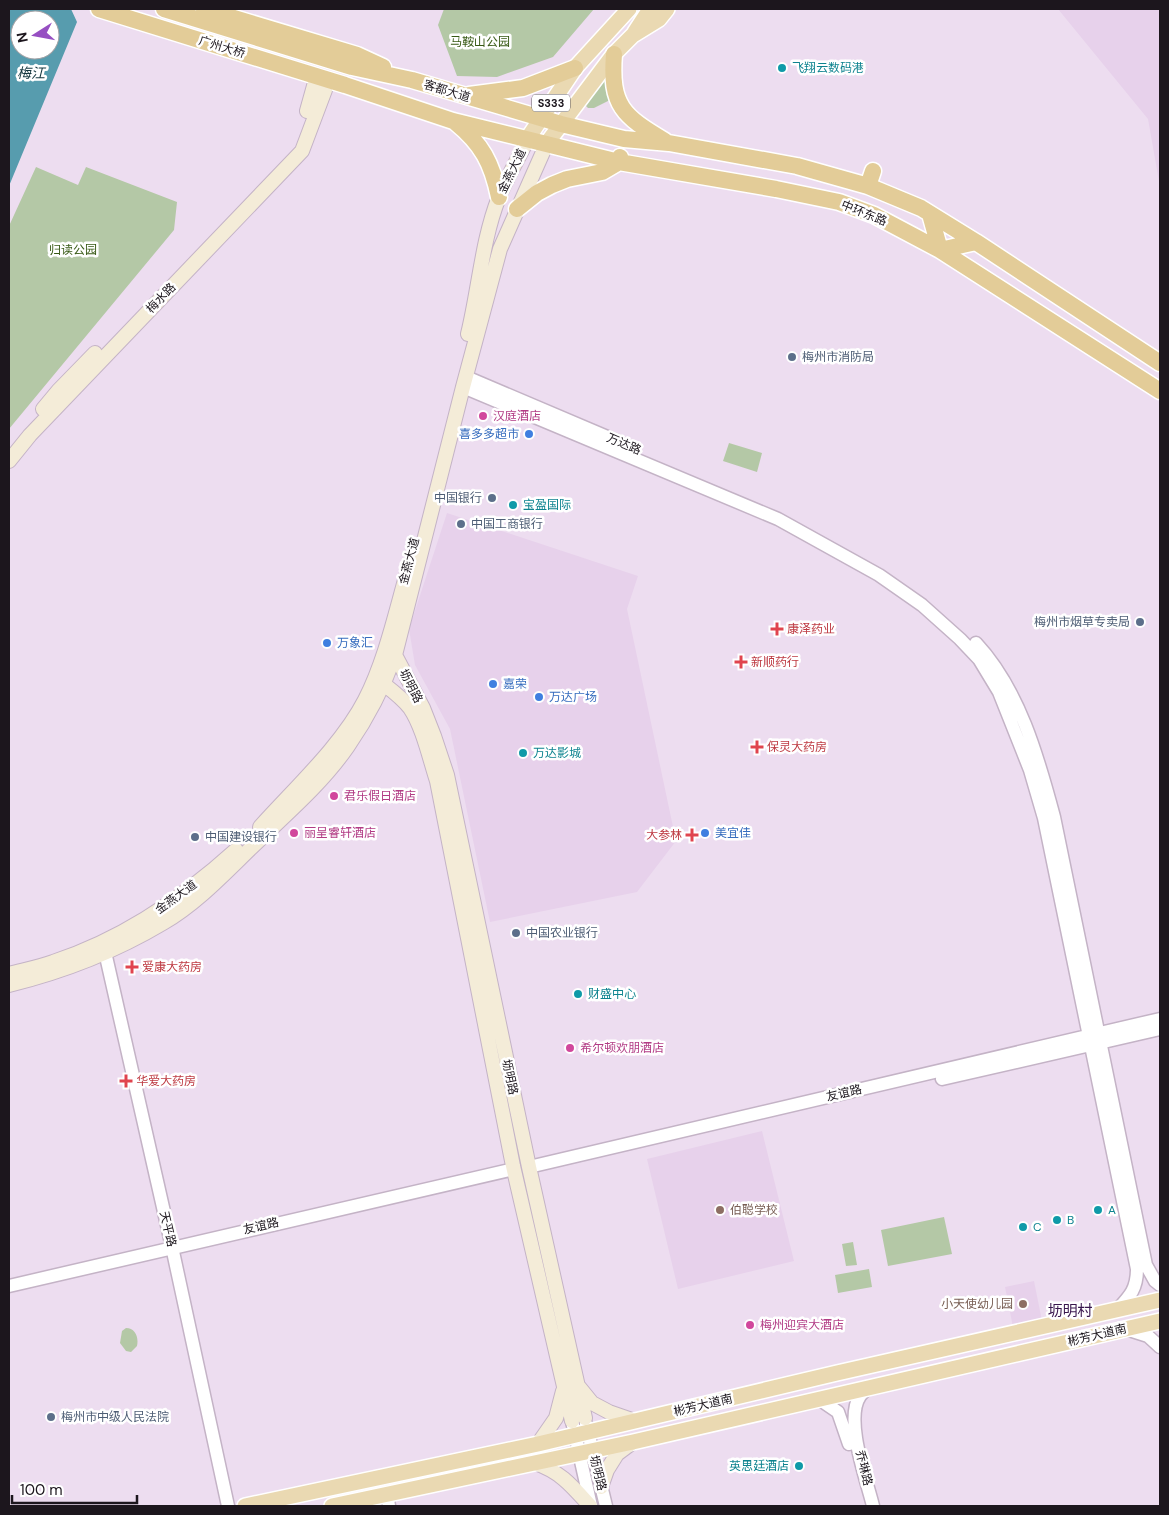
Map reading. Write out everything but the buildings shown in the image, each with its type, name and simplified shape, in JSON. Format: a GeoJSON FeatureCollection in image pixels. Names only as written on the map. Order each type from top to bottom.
{"type":"FeatureCollection","features":[{"type":"Feature","properties":{"kind":"highway"},"geometry":{"type":"LineString","coordinates":[[94,9],[95,16],[100,20],[358,100],[392,102]]}},
{"type":"Feature","properties":{"kind":"highway","name":"广州大桥"},"geometry":{"type":"LineString","coordinates":[[99,9],[345,85]]}},
{"type":"Feature","properties":{"kind":"highway","name":"广州大桥"},"geometry":{"type":"LineString","coordinates":[[164,9],[352,67]]}},
{"type":"Feature","properties":{"kind":"highway"},"geometry":{"type":"LineString","coordinates":[[202,9],[357,55],[412,80]]}},
{"type":"Feature","properties":{"kind":"highway"},"geometry":{"type":"LineString","coordinates":[[614,54],[613,86],[618,101],[636,123],[669,143]]}},
{"type":"Feature","properties":{"kind":"highway","name":"客都大道"},"geometry":{"type":"LineString","coordinates":[[352,67],[412,80],[541,119]]}},
{"type":"Feature","properties":{"kind":"highway"},"geometry":{"type":"LineString","coordinates":[[461,96],[523,88],[575,68]]}},
{"type":"Feature","properties":{"kind":"highway","name":"客都大道"},"geometry":{"type":"LineString","coordinates":[[345,85],[453,121],[528,138]]}},
{"type":"Feature","properties":{"kind":"highway","name":"中环东路"},"geometry":{"type":"LineString","coordinates":[[541,119],[624,139],[669,143],[870,178],[976,242],[1160,363]]}},
{"type":"Feature","properties":{"kind":"highway"},"geometry":{"type":"LineString","coordinates":[[453,121],[468,133],[488,160],[495,177],[499,197]]}},
{"type":"Feature","properties":{"kind":"highway","name":"中环东路"},"geometry":{"type":"LineString","coordinates":[[528,138],[619,162],[776,189],[839,202],[874,214],[940,250],[1160,391]]}},
{"type":"Feature","properties":{"kind":"highway"},"geometry":{"type":"LineString","coordinates":[[516,209],[537,193],[552,185],[567,179],[602,172],[619,162],[624,139]]}},
{"type":"Feature","properties":{"kind":"highway"},"geometry":{"type":"LineString","coordinates":[[930,214],[940,250],[976,242]]}},
{"type":"Feature","properties":{"kind":"highway"},"geometry":{"type":"LineString","coordinates":[[1140,349],[1160,352]]}},
{"type":"Feature","properties":{"kind":"main road","name":"金燕大道"},"geometry":{"type":"LineString","coordinates":[[9,974],[54,962],[99,944],[119,934],[178,897],[222,862],[258,829],[339,740],[365,700],[386,646],[410,559],[475,305],[483,254],[499,197],[528,138],[575,68],[630,9]]}},
{"type":"Feature","properties":{"kind":"main road"},"geometry":{"type":"LineString","coordinates":[[633,36],[650,9]]}},
{"type":"Feature","properties":{"kind":"main road"},"geometry":{"type":"LineString","coordinates":[[633,36],[659,19],[667,9]]}},
{"type":"Feature","properties":{"kind":"main road","name":"金燕大道"},"geometry":{"type":"LineString","coordinates":[[9,985],[41,977],[105,952],[164,923],[204,893],[319,781],[342,754],[374,705],[395,655],[500,249],[516,209],[547,143],[614,54],[633,36]]}},
{"type":"Feature","properties":{"kind":"main road"},"geometry":{"type":"LineString","coordinates":[[305,134],[319,88]]}},
{"type":"Feature","properties":{"kind":"main road","name":"梅水路"},"geometry":{"type":"LineString","coordinates":[[9,450],[58,391],[297,148],[305,134]]}},
{"type":"Feature","properties":{"kind":"main road","name":"梅水路"},"geometry":{"type":"LineString","coordinates":[[9,462],[30,435],[302,151],[305,134]]}},
{"type":"Feature","properties":{"kind":"main road"},"geometry":{"type":"LineString","coordinates":[[493,219],[510,226]]}},
{"type":"Feature","properties":{"kind":"main road","name":"坜明路"},"geometry":{"type":"LineString","coordinates":[[395,655],[423,708],[447,775],[530,1170],[580,1427]]}},
{"type":"Feature","properties":{"kind":"main road","name":"坜明路"},"geometry":{"type":"LineString","coordinates":[[384,685],[399,696],[411,709],[424,741],[437,782],[514,1169],[571,1385]]}},
{"type":"Feature","properties":{"kind":"main road","name":"彬芳大道南"},"geometry":{"type":"LineString","coordinates":[[245,1506],[538,1444],[580,1427],[635,1421],[1160,1300]]}},
{"type":"Feature","properties":{"kind":"main road","name":"彬芳大道南"},"geometry":{"type":"LineString","coordinates":[[332,1506],[388,1500],[535,1463],[1160,1321]]}},
{"type":"Feature","properties":{"kind":"main road"},"geometry":{"type":"LineString","coordinates":[[538,1444],[556,1418],[571,1385],[592,1403],[609,1412],[635,1421]]}},
{"type":"Feature","properties":{"kind":"main road"},"geometry":{"type":"LineString","coordinates":[[601,1487],[607,1470],[617,1454],[633,1442]]}},
{"type":"Feature","properties":{"kind":"main road"},"geometry":{"type":"LineString","coordinates":[[535,1463],[551,1469],[562,1477],[591,1506]]}},
{"type":"Feature","properties":{"kind":"street","name":"万达路"},"geometry":{"type":"LineString","coordinates":[[465,382],[780,515],[889,573],[932,603],[971,637],[990,658],[1010,690],[1041,768],[1054,817],[1096,1039]]}},
{"type":"Feature","properties":{"kind":"street","name":"天平路"},"geometry":{"type":"LineString","coordinates":[[105,952],[228,1506]]}},
{"type":"Feature","properties":{"kind":"street","name":"友谊路"},"geometry":{"type":"LineString","coordinates":[[1096,1039],[1160,1019]]}},
{"type":"Feature","properties":{"kind":"street","name":"友谊路"},"geometry":{"type":"LineString","coordinates":[[530,1170],[1096,1039],[1160,1029]]}},
{"type":"Feature","properties":{"kind":"street"},"geometry":{"type":"LineString","coordinates":[[1096,1039],[1146,1265],[1155,1281],[1160,1285]]}},
{"type":"Feature","properties":{"kind":"street"},"geometry":{"type":"LineString","coordinates":[[1096,1039],[1137,1269],[1137,1280],[1132,1294],[1117,1310]]}},
{"type":"Feature","properties":{"kind":"street","name":"友谊路"},"geometry":{"type":"LineString","coordinates":[[9,1286],[514,1169]]}},
{"type":"Feature","properties":{"kind":"street"},"geometry":{"type":"LineString","coordinates":[[1126,1329],[1148,1336],[1160,1347]]}},
{"type":"Feature","properties":{"kind":"street"},"geometry":{"type":"LineString","coordinates":[[850,1431],[859,1397],[868,1388]]}},
{"type":"Feature","properties":{"kind":"street"},"geometry":{"type":"LineString","coordinates":[[818,1399],[838,1412],[850,1431]]}},
{"type":"Feature","properties":{"kind":"street","name":"坜明路"},"geometry":{"type":"LineString","coordinates":[[580,1427],[586,1452],[591,1506]]}},
{"type":"Feature","properties":{"kind":"street","name":"乔琳路"},"geometry":{"type":"LineString","coordinates":[[850,1431],[864,1506]]}},
{"type":"Feature","properties":{"kind":"street","name":"乔琳路"},"geometry":{"type":"LineString","coordinates":[[850,1431],[873,1506]]}},
{"type":"Feature","properties":{"kind":"street","name":"坜明路"},"geometry":{"type":"LineString","coordinates":[[586,1452],[601,1487],[606,1506]]}},
{"type":"Feature","properties":{"kind":"shaded area"},"geometry":{"type":"Polygon","coordinates":[[[1058,9],[1160,9],[1160,187],[1148,119],[1058,9]]]}},
{"type":"Feature","properties":{"kind":"shaded area","name":"万达广场"},"geometry":{"type":"Polygon","coordinates":[[[447,513],[638,576],[627,609],[676,841],[637,892],[490,922],[450,729],[415,665],[409,629],[447,513]]]}},
{"type":"Feature","properties":{"kind":"shaded area","name":"伯聪学校"},"geometry":{"type":"Polygon","coordinates":[[[762,1131],[794,1261],[678,1289],[647,1159],[762,1131]]]}},
{"type":"Feature","properties":{"kind":"shaded area","name":"小天使幼儿园"},"geometry":{"type":"Polygon","coordinates":[[[1034,1281],[1042,1321],[1013,1327],[1005,1287],[1034,1281]]]}},
{"type":"Feature","properties":{"kind":"green space","name":"马鞍山公园"},"geometry":{"type":"Polygon","coordinates":[[[444,9],[594,9],[553,57],[497,77],[457,76],[438,25],[444,9]]]}},
{"type":"Feature","properties":{"kind":"green space"},"geometry":{"type":"Polygon","coordinates":[[[607,77],[610,100],[594,108],[588,108],[584,104],[607,77]]]}},
{"type":"Feature","properties":{"kind":"green space","name":"归读公园"},"geometry":{"type":"Polygon","coordinates":[[[36,167],[78,185],[86,167],[177,202],[174,230],[9,429],[9,226],[36,167]]]}},
{"type":"Feature","properties":{"kind":"green space"},"geometry":{"type":"Polygon","coordinates":[[[729,443],[762,453],[757,472],[723,461],[729,443]]]}},
{"type":"Feature","properties":{"kind":"green space"},"geometry":{"type":"Polygon","coordinates":[[[944,1217],[952,1254],[888,1266],[881,1230],[944,1217]]]}},
{"type":"Feature","properties":{"kind":"green space"},"geometry":{"type":"Polygon","coordinates":[[[853,1242],[857,1265],[846,1266],[842,1244],[853,1242]]]}},
{"type":"Feature","properties":{"kind":"green space"},"geometry":{"type":"Polygon","coordinates":[[[869,1269],[872,1287],[838,1293],[835,1275],[869,1269]]]}},
{"type":"Feature","properties":{"kind":"green space"},"geometry":{"type":"Polygon","coordinates":[[[126,1328],[134,1331],[137,1336],[137,1346],[131,1352],[126,1351],[120,1343],[122,1331],[126,1328]]]}},
{"type":"Feature","properties":{"kind":"water","name":"梅江"},"geometry":{"type":"Polygon","coordinates":[[[9,9],[71,9],[77,22],[9,186],[9,9]]]}},
{"type":"Feature","properties":{"kind":"place","name":"飞翔云数码港"},"geometry":{"type":"Point","coordinates":[782,68]}},
{"type":"Feature","properties":{"kind":"place","name":"梅州市消防局"},"geometry":{"type":"Point","coordinates":[792,357]}},
{"type":"Feature","properties":{"kind":"place","name":"汉庭酒店"},"geometry":{"type":"Point","coordinates":[483,416]}},
{"type":"Feature","properties":{"kind":"place","name":"喜多多超市"},"geometry":{"type":"Point","coordinates":[529,434]}},
{"type":"Feature","properties":{"kind":"place","name":"中国银行"},"geometry":{"type":"Point","coordinates":[492,498]}},
{"type":"Feature","properties":{"kind":"place","name":"宝盈国际"},"geometry":{"type":"Point","coordinates":[513,505]}},
{"type":"Feature","properties":{"kind":"place","name":"中国工商银行"},"geometry":{"type":"Point","coordinates":[461,524]}},
{"type":"Feature","properties":{"kind":"place","name":"梅州市烟草专卖局"},"geometry":{"type":"Point","coordinates":[1140,622]}},
{"type":"Feature","properties":{"kind":"place","name":"康泽药业"},"geometry":{"type":"Point","coordinates":[777,629]}},
{"type":"Feature","properties":{"kind":"place","name":"万象汇"},"geometry":{"type":"Point","coordinates":[327,643]}},
{"type":"Feature","properties":{"kind":"place","name":"新顺药行"},"geometry":{"type":"Point","coordinates":[741,662]}},
{"type":"Feature","properties":{"kind":"place","name":"嘉荣"},"geometry":{"type":"Point","coordinates":[493,684]}},
{"type":"Feature","properties":{"kind":"place","name":"万达广场"},"geometry":{"type":"Point","coordinates":[539,697]}},
{"type":"Feature","properties":{"kind":"place","name":"保灵大药房"},"geometry":{"type":"Point","coordinates":[757,747]}},
{"type":"Feature","properties":{"kind":"place","name":"万达影城"},"geometry":{"type":"Point","coordinates":[523,753]}},
{"type":"Feature","properties":{"kind":"place","name":"君乐假日酒店"},"geometry":{"type":"Point","coordinates":[334,796]}},
{"type":"Feature","properties":{"kind":"place","name":"丽呈睿轩酒店"},"geometry":{"type":"Point","coordinates":[294,833]}},
{"type":"Feature","properties":{"kind":"place","name":"美宜佳"},"geometry":{"type":"Point","coordinates":[705,833]}},
{"type":"Feature","properties":{"kind":"place","name":"大参林"},"geometry":{"type":"Point","coordinates":[692,835]}},
{"type":"Feature","properties":{"kind":"place","name":"中国建设银行"},"geometry":{"type":"Point","coordinates":[195,837]}},
{"type":"Feature","properties":{"kind":"place","name":"中国农业银行"},"geometry":{"type":"Point","coordinates":[516,933]}},
{"type":"Feature","properties":{"kind":"place","name":"爱康大药房"},"geometry":{"type":"Point","coordinates":[132,967]}},
{"type":"Feature","properties":{"kind":"place","name":"财盛中心"},"geometry":{"type":"Point","coordinates":[578,994]}},
{"type":"Feature","properties":{"kind":"place","name":"希尔顿欢朋酒店"},"geometry":{"type":"Point","coordinates":[570,1048]}},
{"type":"Feature","properties":{"kind":"place","name":"华爱大药房"},"geometry":{"type":"Point","coordinates":[126,1081]}},
{"type":"Feature","properties":{"kind":"place","name":"伯聪学校"},"geometry":{"type":"Point","coordinates":[720,1210]}},
{"type":"Feature","properties":{"kind":"place","name":"A"},"geometry":{"type":"Point","coordinates":[1098,1210]}},
{"type":"Feature","properties":{"kind":"place","name":"B"},"geometry":{"type":"Point","coordinates":[1057,1220]}},
{"type":"Feature","properties":{"kind":"place","name":"C"},"geometry":{"type":"Point","coordinates":[1023,1227]}},
{"type":"Feature","properties":{"kind":"place","name":"小天使幼儿园"},"geometry":{"type":"Point","coordinates":[1023,1304]}},
{"type":"Feature","properties":{"kind":"place","name":"梅州迎宾大酒店"},"geometry":{"type":"Point","coordinates":[750,1325]}},
{"type":"Feature","properties":{"kind":"place","name":"梅州市中级人民法院"},"geometry":{"type":"Point","coordinates":[51,1417]}},
{"type":"Feature","properties":{"kind":"place","name":"英思廷酒店"},"geometry":{"type":"Point","coordinates":[799,1466]}},
{"type":"Feature","properties":{"kind":"district","name":"坜明村"},"geometry":{"type":"Point","coordinates":[1070,1311]}}]}
